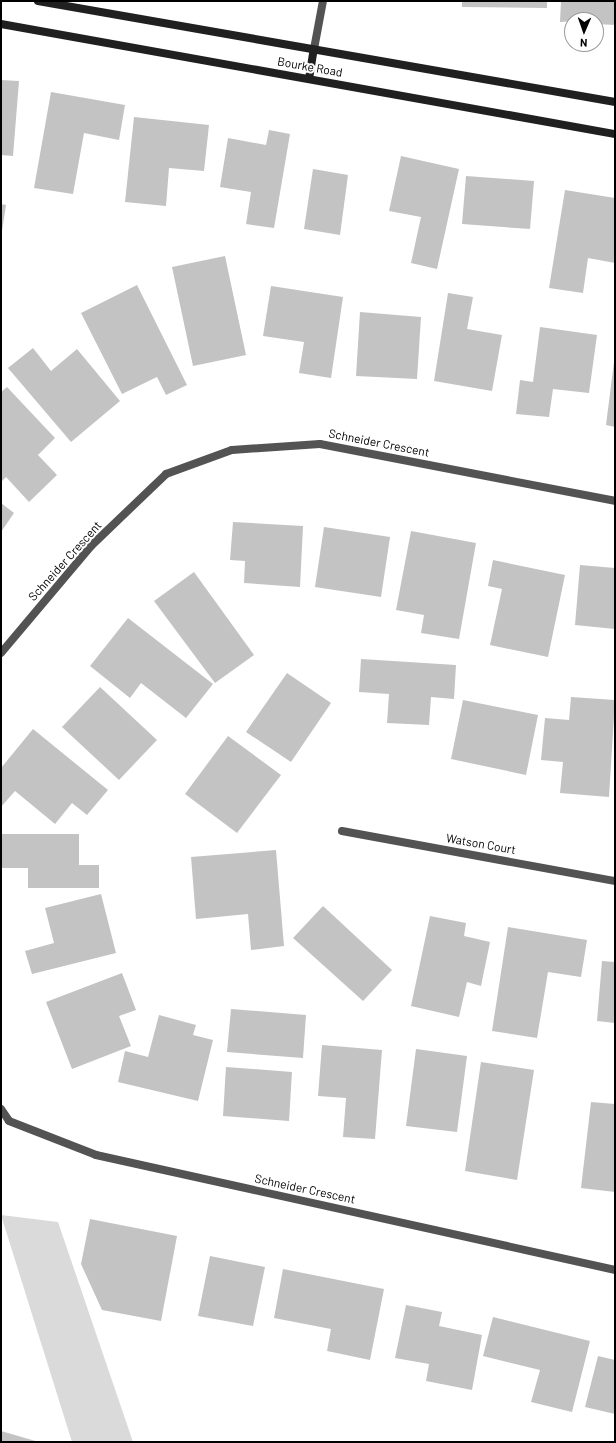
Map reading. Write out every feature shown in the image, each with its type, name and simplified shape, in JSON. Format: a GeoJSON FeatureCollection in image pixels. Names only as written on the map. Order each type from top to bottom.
{"type":"FeatureCollection","features":[{"type":"Feature","properties":{"kind":"main road","name":"Bourke Road"},"geometry":{"type":"LineString","coordinates":[[38,1],[615,102]]}},
{"type":"Feature","properties":{"kind":"main road","name":"Bourke Road"},"geometry":{"type":"LineString","coordinates":[[1,24],[615,134]]}},
{"type":"Feature","properties":{"kind":"main road"},"geometry":{"type":"LineString","coordinates":[[309,79],[314,49]]}},
{"type":"Feature","properties":{"kind":"street"},"geometry":{"type":"LineString","coordinates":[[314,49],[323,1]]}},
{"type":"Feature","properties":{"kind":"street","name":"Schneider Crescent"},"geometry":{"type":"LineString","coordinates":[[1,653],[91,546],[166,474],[232,450],[320,444],[615,501]]}},
{"type":"Feature","properties":{"kind":"street","name":"Watson Court"},"geometry":{"type":"LineString","coordinates":[[342,831],[615,881]]}},
{"type":"Feature","properties":{"kind":"street","name":"Schneider Crescent"},"geometry":{"type":"LineString","coordinates":[[1,1109],[9,1121],[96,1155],[615,1270]]}},
{"type":"Feature","properties":{"kind":"shaded area"},"geometry":{"type":"Polygon","coordinates":[[[1,1215],[58,1222],[133,1442],[72,1442],[1,1215]]]}},
{"type":"Feature","properties":{"kind":"building"},"geometry":{"type":"Polygon","coordinates":[[[462,1],[547,1],[547,8],[462,7],[462,1]]]}},
{"type":"Feature","properties":{"kind":"building"},"geometry":{"type":"Polygon","coordinates":[[[561,1],[615,1],[615,25],[604,24],[604,12],[564,12],[564,22],[560,22],[561,1]]]}},
{"type":"Feature","properties":{"kind":"building"},"geometry":{"type":"Polygon","coordinates":[[[1,80],[19,81],[13,156],[1,155],[1,80]]]}},
{"type":"Feature","properties":{"kind":"building"},"geometry":{"type":"Polygon","coordinates":[[[51,92],[125,105],[119,140],[84,133],[73,194],[34,188],[51,92]]]}},
{"type":"Feature","properties":{"kind":"building"},"geometry":{"type":"Polygon","coordinates":[[[134,117],[209,125],[204,171],[169,168],[166,206],[125,202],[134,117]]]}},
{"type":"Feature","properties":{"kind":"building"},"geometry":{"type":"Polygon","coordinates":[[[269,130],[290,134],[274,228],[246,224],[251,192],[220,187],[228,138],[266,145],[269,130]]]}},
{"type":"Feature","properties":{"kind":"building"},"geometry":{"type":"Polygon","coordinates":[[[401,156],[459,169],[437,269],[411,263],[421,217],[389,211],[401,156]]]}},
{"type":"Feature","properties":{"kind":"building"},"geometry":{"type":"Polygon","coordinates":[[[313,169],[348,175],[340,235],[304,229],[313,169]]]}},
{"type":"Feature","properties":{"kind":"building"},"geometry":{"type":"Polygon","coordinates":[[[466,176],[534,181],[530,229],[462,224],[466,176]]]}},
{"type":"Feature","properties":{"kind":"building"},"geometry":{"type":"Polygon","coordinates":[[[565,190],[615,198],[615,263],[588,258],[583,293],[549,288],[565,190]]]}},
{"type":"Feature","properties":{"kind":"building"},"geometry":{"type":"Polygon","coordinates":[[[1,204],[6,205],[2,231],[1,231],[1,204]]]}},
{"type":"Feature","properties":{"kind":"building"},"geometry":{"type":"Polygon","coordinates":[[[225,256],[246,355],[193,366],[172,267],[225,256]]]}},
{"type":"Feature","properties":{"kind":"building"},"geometry":{"type":"Polygon","coordinates":[[[137,285],[187,385],[166,395],[157,377],[122,394],[81,313],[137,285]]]}},
{"type":"Feature","properties":{"kind":"building"},"geometry":{"type":"Polygon","coordinates":[[[271,286],[343,297],[331,378],[299,373],[304,342],[263,336],[271,286]]]}},
{"type":"Feature","properties":{"kind":"building"},"geometry":{"type":"Polygon","coordinates":[[[448,293],[473,297],[467,329],[502,335],[492,391],[434,381],[448,293]]]}},
{"type":"Feature","properties":{"kind":"building"},"geometry":{"type":"Polygon","coordinates":[[[360,312],[421,317],[417,379],[356,376],[360,312]]]}},
{"type":"Feature","properties":{"kind":"building"},"geometry":{"type":"Polygon","coordinates":[[[540,327],[597,335],[589,393],[553,389],[549,417],[516,414],[520,380],[533,382],[540,327]]]}},
{"type":"Feature","properties":{"kind":"building"},"geometry":{"type":"Polygon","coordinates":[[[33,348],[51,371],[77,349],[120,401],[71,442],[8,368],[33,348]]]}},
{"type":"Feature","properties":{"kind":"building"},"geometry":{"type":"Polygon","coordinates":[[[615,362],[615,427],[606,425],[615,362]]]}},
{"type":"Feature","properties":{"kind":"building"},"geometry":{"type":"Polygon","coordinates":[[[7,387],[55,438],[38,455],[57,475],[29,502],[6,477],[1,482],[1,392],[7,387]]]}},
{"type":"Feature","properties":{"kind":"building"},"geometry":{"type":"Polygon","coordinates":[[[1,503],[14,513],[1,532],[1,503]]]}},
{"type":"Feature","properties":{"kind":"building"},"geometry":{"type":"Polygon","coordinates":[[[233,522],[303,526],[300,587],[244,583],[245,561],[230,560],[233,522]]]}},
{"type":"Feature","properties":{"kind":"building"},"geometry":{"type":"Polygon","coordinates":[[[324,527],[390,537],[381,597],[315,587],[324,527]]]}},
{"type":"Feature","properties":{"kind":"building"},"geometry":{"type":"Polygon","coordinates":[[[411,531],[476,543],[459,639],[421,633],[424,615],[396,610],[411,531]]]}},
{"type":"Feature","properties":{"kind":"building"},"geometry":{"type":"Polygon","coordinates":[[[493,560],[565,575],[548,657],[490,645],[502,589],[488,586],[493,560]]]}},
{"type":"Feature","properties":{"kind":"building"},"geometry":{"type":"Polygon","coordinates":[[[580,565],[615,568],[615,629],[575,625],[580,565]]]}},
{"type":"Feature","properties":{"kind":"building"},"geometry":{"type":"Polygon","coordinates":[[[194,572],[254,655],[215,683],[154,601],[194,572]]]}},
{"type":"Feature","properties":{"kind":"building"},"geometry":{"type":"Polygon","coordinates":[[[128,618],[213,684],[186,718],[141,683],[130,698],[90,666],[128,618]]]}},
{"type":"Feature","properties":{"kind":"building"},"geometry":{"type":"Polygon","coordinates":[[[361,659],[456,665],[454,699],[431,697],[429,725],[387,723],[389,694],[359,692],[361,659]]]}},
{"type":"Feature","properties":{"kind":"building"},"geometry":{"type":"Polygon","coordinates":[[[287,673],[331,703],[291,762],[246,732],[287,673]]]}},
{"type":"Feature","properties":{"kind":"building"},"geometry":{"type":"Polygon","coordinates":[[[100,687],[157,740],[119,780],[62,727],[100,687]]]}},
{"type":"Feature","properties":{"kind":"building"},"geometry":{"type":"Polygon","coordinates":[[[571,697],[615,700],[609,797],[560,793],[563,762],[541,760],[545,718],[569,720],[571,697]]]}},
{"type":"Feature","properties":{"kind":"building"},"geometry":{"type":"Polygon","coordinates":[[[463,700],[538,715],[526,775],[451,759],[463,700]]]}},
{"type":"Feature","properties":{"kind":"building"},"geometry":{"type":"Polygon","coordinates":[[[33,729],[108,790],[87,815],[72,803],[55,824],[15,791],[1,807],[1,768],[33,729]]]}},
{"type":"Feature","properties":{"kind":"building"},"geometry":{"type":"Polygon","coordinates":[[[228,736],[281,775],[237,833],[185,794],[228,736]]]}},
{"type":"Feature","properties":{"kind":"building"},"geometry":{"type":"Polygon","coordinates":[[[1,834],[79,834],[79,865],[99,865],[99,888],[28,888],[28,868],[1,868],[1,834]]]}},
{"type":"Feature","properties":{"kind":"building"},"geometry":{"type":"Polygon","coordinates":[[[276,850],[284,946],[251,950],[248,914],[196,919],[191,857],[276,850]]]}},
{"type":"Feature","properties":{"kind":"building"},"geometry":{"type":"Polygon","coordinates":[[[101,894],[116,953],[32,974],[25,951],[54,943],[45,908],[101,894]]]}},
{"type":"Feature","properties":{"kind":"building"},"geometry":{"type":"Polygon","coordinates":[[[323,906],[392,970],[363,1001],[293,938],[323,906]]]}},
{"type":"Feature","properties":{"kind":"building"},"geometry":{"type":"Polygon","coordinates":[[[430,916],[466,923],[464,936],[490,942],[481,986],[467,982],[459,1017],[411,1006],[430,916]]]}},
{"type":"Feature","properties":{"kind":"building"},"geometry":{"type":"Polygon","coordinates":[[[508,927],[587,940],[581,977],[548,972],[537,1038],[492,1031],[508,927]]]}},
{"type":"Feature","properties":{"kind":"building"},"geometry":{"type":"Polygon","coordinates":[[[602,961],[615,962],[615,1023],[597,1021],[602,961]]]}},
{"type":"Feature","properties":{"kind":"building"},"geometry":{"type":"Polygon","coordinates":[[[122,973],[136,1010],[119,1016],[131,1046],[72,1069],[46,1002],[122,973]]]}},
{"type":"Feature","properties":{"kind":"building"},"geometry":{"type":"Polygon","coordinates":[[[231,1009],[306,1015],[303,1058],[227,1052],[231,1009]]]}},
{"type":"Feature","properties":{"kind":"building"},"geometry":{"type":"Polygon","coordinates":[[[159,1015],[196,1025],[193,1035],[213,1040],[198,1101],[118,1082],[125,1051],[148,1057],[159,1015]]]}},
{"type":"Feature","properties":{"kind":"building"},"geometry":{"type":"Polygon","coordinates":[[[322,1045],[382,1050],[375,1139],[343,1137],[346,1098],[318,1096],[322,1045]]]}},
{"type":"Feature","properties":{"kind":"building"},"geometry":{"type":"Polygon","coordinates":[[[416,1049],[467,1056],[457,1132],[406,1126],[416,1049]]]}},
{"type":"Feature","properties":{"kind":"building"},"geometry":{"type":"Polygon","coordinates":[[[481,1062],[534,1070],[517,1180],[465,1171],[481,1062]]]}},
{"type":"Feature","properties":{"kind":"building"},"geometry":{"type":"Polygon","coordinates":[[[226,1067],[292,1072],[289,1121],[223,1116],[226,1067]]]}},
{"type":"Feature","properties":{"kind":"building"},"geometry":{"type":"Polygon","coordinates":[[[591,1102],[615,1104],[615,1192],[581,1188],[591,1102]]]}},
{"type":"Feature","properties":{"kind":"building"},"geometry":{"type":"Polygon","coordinates":[[[90,1219],[177,1236],[161,1321],[102,1310],[81,1264],[90,1219]]]}},
{"type":"Feature","properties":{"kind":"building"},"geometry":{"type":"Polygon","coordinates":[[[210,1256],[265,1267],[253,1326],[198,1316],[210,1256]]]}},
{"type":"Feature","properties":{"kind":"building"},"geometry":{"type":"Polygon","coordinates":[[[283,1269],[384,1289],[370,1360],[327,1351],[331,1329],[274,1318],[283,1269]]]}},
{"type":"Feature","properties":{"kind":"building"},"geometry":{"type":"Polygon","coordinates":[[[406,1305],[442,1312],[439,1326],[482,1335],[472,1390],[426,1381],[429,1364],[395,1358],[406,1305]]]}},
{"type":"Feature","properties":{"kind":"building"},"geometry":{"type":"Polygon","coordinates":[[[493,1317],[590,1341],[572,1412],[531,1402],[540,1370],[483,1356],[493,1317]]]}},
{"type":"Feature","properties":{"kind":"building"},"geometry":{"type":"Polygon","coordinates":[[[598,1356],[615,1360],[615,1414],[585,1407],[598,1356]]]}},
{"type":"Feature","properties":{"kind":"building"},"geometry":{"type":"Polygon","coordinates":[[[1,1431],[39,1442],[1,1442],[1,1431]]]}}]}
